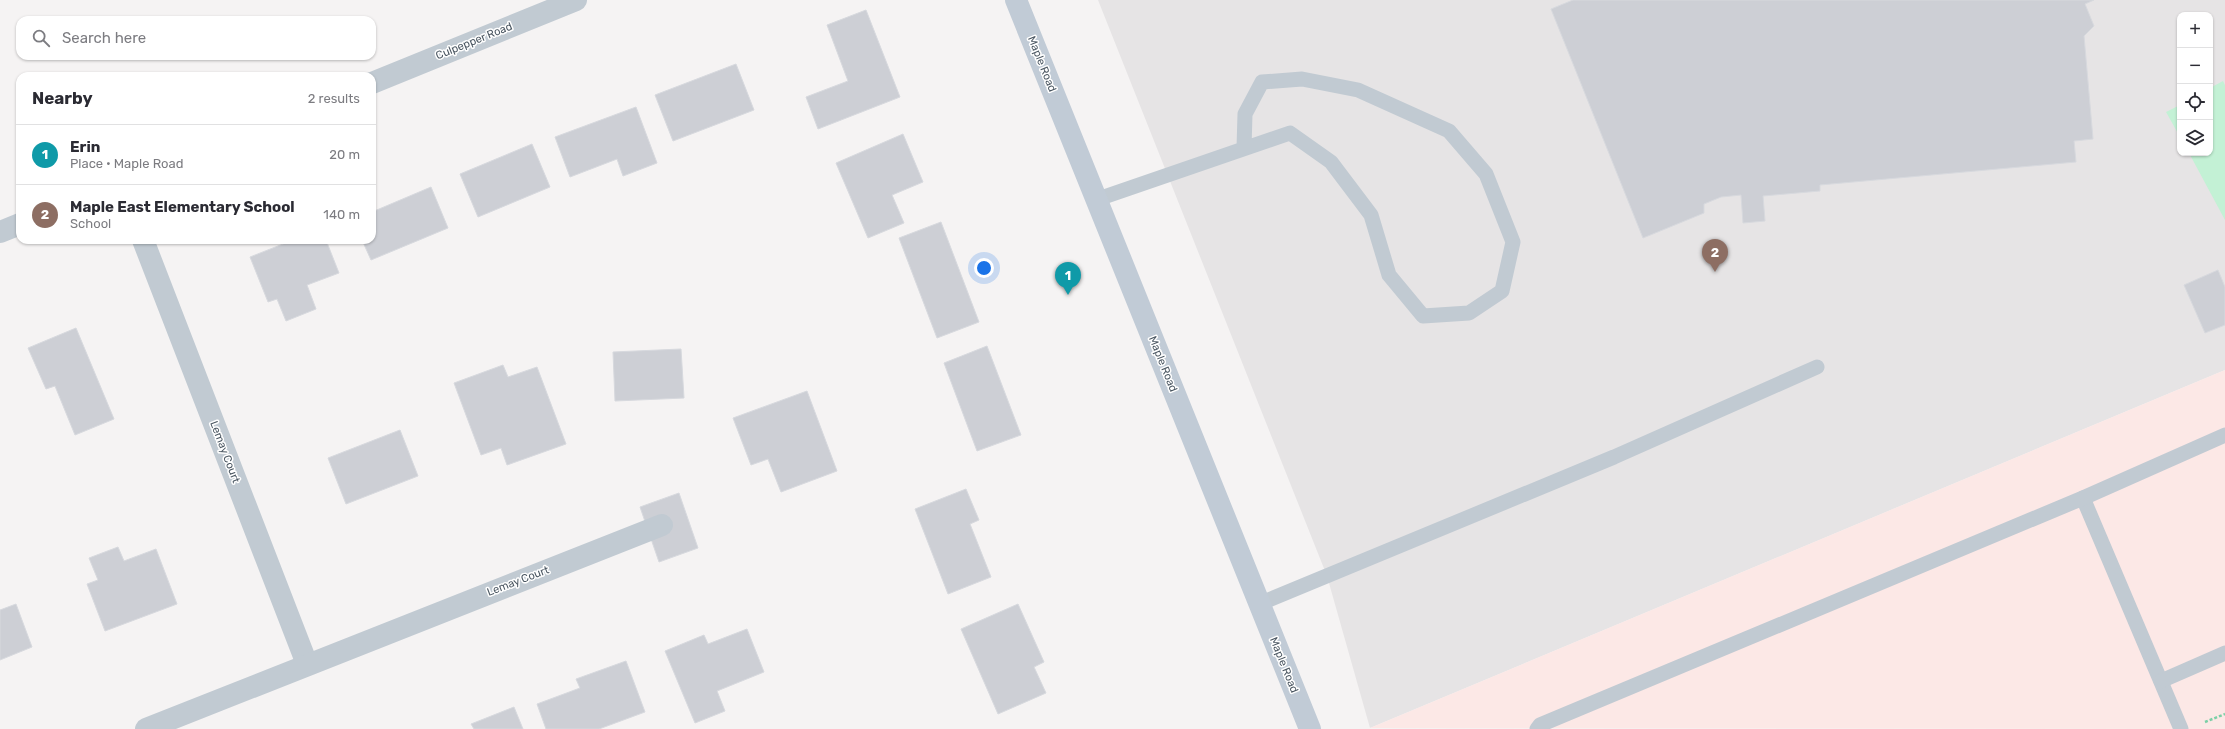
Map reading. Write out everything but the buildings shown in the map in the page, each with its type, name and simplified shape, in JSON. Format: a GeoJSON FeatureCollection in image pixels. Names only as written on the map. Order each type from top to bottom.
{"type":"FeatureCollection","features":[{"type":"Feature","properties":{"kind":"main road","name":"Maple Road"},"geometry":{"type":"LineString","coordinates":[[1016,0],[1098,199],[1310,729]]}},
{"type":"Feature","properties":{"kind":"street","name":"Culpepper Road"},"geometry":{"type":"LineString","coordinates":[[376,81],[576,0]]}},
{"type":"Feature","properties":{"kind":"street"},"geometry":{"type":"LineString","coordinates":[[0,232],[16,226]]}},
{"type":"Feature","properties":{"kind":"street","name":"Lemay Court"},"geometry":{"type":"LineString","coordinates":[[145,244],[307,664]]}},
{"type":"Feature","properties":{"kind":"street","name":"Lemay Court"},"geometry":{"type":"LineString","coordinates":[[146,729],[307,664],[662,525]]}},
{"type":"Feature","properties":{"kind":"lane"},"geometry":{"type":"LineString","coordinates":[[1098,199],[1290,133],[1331,162],[1371,215],[1389,274],[1423,316],[1468,313],[1502,290],[1513,242],[1486,174],[1449,132],[1358,90],[1302,79],[1262,82],[1245,114],[1244,148]]}},
{"type":"Feature","properties":{"kind":"lane"},"geometry":{"type":"LineString","coordinates":[[1259,604],[1614,457],[1817,367]]}},
{"type":"Feature","properties":{"kind":"lane"},"geometry":{"type":"LineString","coordinates":[[1537,729],[1555,719],[2083,498],[2225,435]]}},
{"type":"Feature","properties":{"kind":"lane"},"geometry":{"type":"LineString","coordinates":[[2083,498],[2181,729]]}},
{"type":"Feature","properties":{"kind":"lane"},"geometry":{"type":"LineString","coordinates":[[2161,681],[2225,653]]}},
{"type":"Feature","properties":{"kind":"path"},"geometry":{"type":"LineString","coordinates":[[2204,723],[2225,714]]}},
{"type":"Feature","properties":{"kind":"shaded area"},"geometry":{"type":"Polygon","coordinates":[[[1098,0],[2225,0],[2225,370],[1370,728],[1327,576],[1098,0]]]}},
{"type":"Feature","properties":{"kind":"shaded area"},"geometry":{"type":"Polygon","coordinates":[[[2225,370],[2225,729],[1370,728],[2225,370]]]}},
{"type":"Feature","properties":{"kind":"green space"},"geometry":{"type":"Polygon","coordinates":[[[2223,81],[2225,85],[2225,220],[2191,156],[2213,156],[2213,86],[2223,81]]]}},
{"type":"Feature","properties":{"kind":"green space"},"geometry":{"type":"Polygon","coordinates":[[[2177,106],[2177,132],[2166,112],[2177,106]]]}},
{"type":"Feature","properties":{"kind":"place","name":"Maple East Elementary School"},"geometry":{"type":"Point","coordinates":[1715,272]}},
{"type":"Feature","properties":{"kind":"place","name":"Erin"},"geometry":{"type":"Point","coordinates":[1068,295]}}]}
